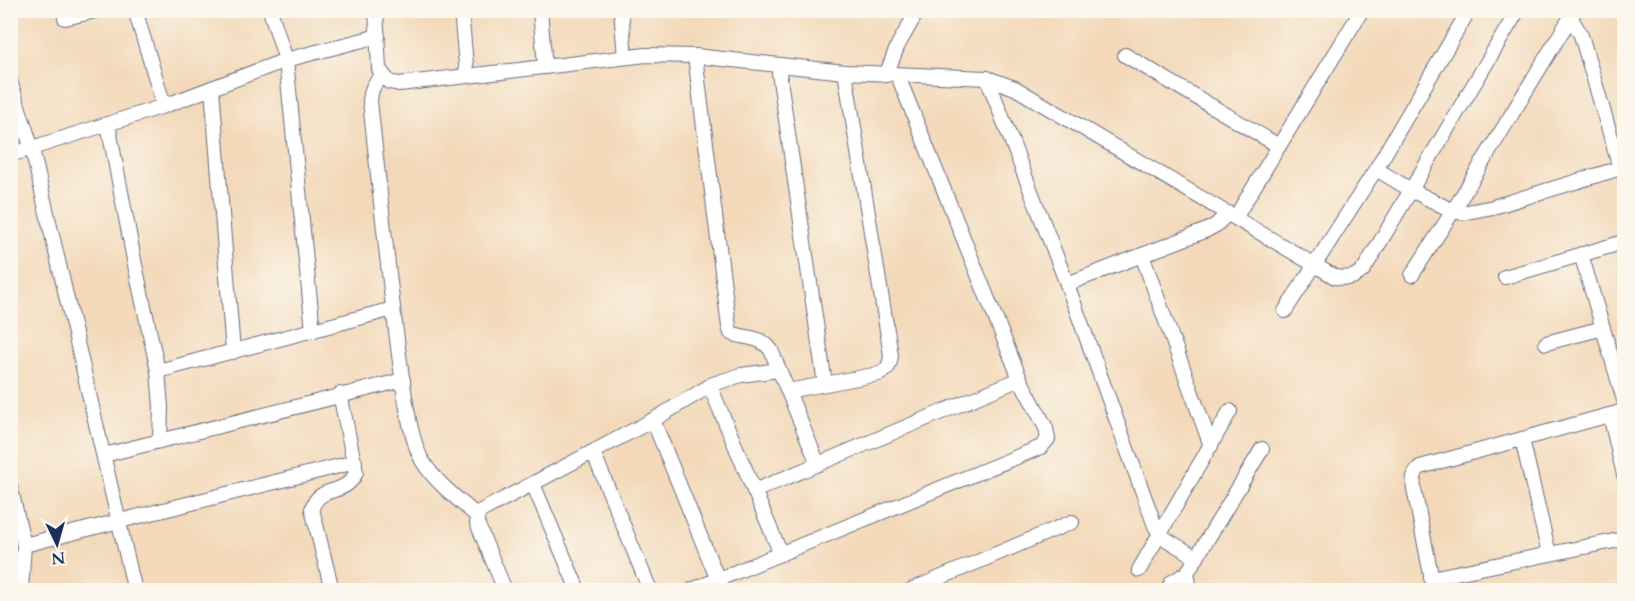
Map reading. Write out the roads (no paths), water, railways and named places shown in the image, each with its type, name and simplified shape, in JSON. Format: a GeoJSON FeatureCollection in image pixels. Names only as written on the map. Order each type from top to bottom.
{"type":"FeatureCollection","features":[{"type":"Feature","properties":{"kind":"street"},"geometry":{"type":"LineString","coordinates":[[65,18],[100,10]]}},
{"type":"Feature","properties":{"kind":"street"},"geometry":{"type":"LineString","coordinates":[[135,10],[164,106]]}},
{"type":"Feature","properties":{"kind":"street"},"geometry":{"type":"LineString","coordinates":[[270,10],[286,60],[313,331]]}},
{"type":"Feature","properties":{"kind":"street"},"geometry":{"type":"LineString","coordinates":[[376,10],[379,69],[389,82],[399,84],[646,55],[695,56],[892,76],[987,78],[1015,88],[1335,277],[1347,279],[1357,276],[1364,269],[1518,10]]}},
{"type":"Feature","properties":{"kind":"street"},"geometry":{"type":"LineString","coordinates":[[461,10],[467,76]]}},
{"type":"Feature","properties":{"kind":"street"},"geometry":{"type":"LineString","coordinates":[[540,10],[545,67]]}},
{"type":"Feature","properties":{"kind":"street"},"geometry":{"type":"LineString","coordinates":[[621,10],[625,57]]}},
{"type":"Feature","properties":{"kind":"street"},"geometry":{"type":"LineString","coordinates":[[692,591],[719,585],[781,554],[1046,444],[1048,435],[1020,379],[892,76],[898,45],[918,10]]}},
{"type":"Feature","properties":{"kind":"street"},"geometry":{"type":"LineString","coordinates":[[1067,284],[1207,230],[1232,216],[1279,146],[1362,10]]}},
{"type":"Feature","properties":{"kind":"street"},"geometry":{"type":"LineString","coordinates":[[1285,311],[1376,169],[1469,10]]}},
{"type":"Feature","properties":{"kind":"street"},"geometry":{"type":"LineString","coordinates":[[1376,169],[1453,211],[1473,212],[1622,168],[1573,14]]}},
{"type":"Feature","properties":{"kind":"street"},"geometry":{"type":"LineString","coordinates":[[1412,275],[1573,14]]}},
{"type":"Feature","properties":{"kind":"street"},"geometry":{"type":"LineString","coordinates":[[10,155],[164,106],[286,60],[378,36]]}},
{"type":"Feature","properties":{"kind":"street"},"geometry":{"type":"LineString","coordinates":[[1125,55],[1279,146]]}},
{"type":"Feature","properties":{"kind":"street"},"geometry":{"type":"LineString","coordinates":[[695,56],[729,327],[731,333],[762,340],[767,344],[818,464]]}},
{"type":"Feature","properties":{"kind":"street"},"geometry":{"type":"LineString","coordinates":[[778,66],[825,384]]}},
{"type":"Feature","properties":{"kind":"street"},"geometry":{"type":"LineString","coordinates":[[788,391],[879,374],[886,371],[891,363],[845,72]]}},
{"type":"Feature","properties":{"kind":"street"},"geometry":{"type":"LineString","coordinates":[[383,76],[376,81],[371,91],[370,101],[393,309],[415,446],[423,462],[446,488],[477,516],[478,529],[505,591]]}},
{"type":"Feature","properties":{"kind":"street"},"geometry":{"type":"LineString","coordinates":[[987,78],[1067,284],[1155,526],[1161,536],[1197,558]]}},
{"type":"Feature","properties":{"kind":"street"},"geometry":{"type":"LineString","coordinates":[[10,81],[32,149],[134,587]]}},
{"type":"Feature","properties":{"kind":"street"},"geometry":{"type":"LineString","coordinates":[[212,88],[233,352]]}},
{"type":"Feature","properties":{"kind":"street"},"geometry":{"type":"LineString","coordinates":[[108,124],[158,372],[160,440]]}},
{"type":"Feature","properties":{"kind":"street"},"geometry":{"type":"LineString","coordinates":[[1505,277],[1624,242]]}},
{"type":"Feature","properties":{"kind":"street"},"geometry":{"type":"LineString","coordinates":[[1581,254],[1624,400]]}},
{"type":"Feature","properties":{"kind":"street"},"geometry":{"type":"LineString","coordinates":[[1142,255],[1211,446]]}},
{"type":"Feature","properties":{"kind":"street"},"geometry":{"type":"LineString","coordinates":[[158,372],[393,309]]}},
{"type":"Feature","properties":{"kind":"street"},"geometry":{"type":"LineString","coordinates":[[1546,343],[1603,328]]}},
{"type":"Feature","properties":{"kind":"street"},"geometry":{"type":"LineString","coordinates":[[477,516],[482,511],[653,420],[710,386],[734,377],[779,370]]}},
{"type":"Feature","properties":{"kind":"street"},"geometry":{"type":"LineString","coordinates":[[754,491],[1020,379]]}},
{"type":"Feature","properties":{"kind":"street"},"geometry":{"type":"LineString","coordinates":[[104,455],[403,380]]}},
{"type":"Feature","properties":{"kind":"street"},"geometry":{"type":"LineString","coordinates":[[710,386],[781,554]]}},
{"type":"Feature","properties":{"kind":"street"},"geometry":{"type":"LineString","coordinates":[[332,591],[312,509],[314,501],[321,495],[347,485],[352,481],[356,472],[340,394]]}},
{"type":"Feature","properties":{"kind":"street"},"geometry":{"type":"LineString","coordinates":[[1139,570],[1161,536],[1230,411]]}},
{"type":"Feature","properties":{"kind":"street"},"geometry":{"type":"LineString","coordinates":[[1624,411],[1428,464],[1415,472],[1413,480],[1432,584],[1549,554],[1624,539]]}},
{"type":"Feature","properties":{"kind":"street"},"geometry":{"type":"LineString","coordinates":[[1610,415],[1624,475]]}},
{"type":"Feature","properties":{"kind":"street"},"geometry":{"type":"LineString","coordinates":[[653,420],[719,585]]}},
{"type":"Feature","properties":{"kind":"street"},"geometry":{"type":"LineString","coordinates":[[1522,439],[1549,554]]}},
{"type":"Feature","properties":{"kind":"street"},"geometry":{"type":"LineString","coordinates":[[1168,591],[1172,582],[1187,573],[1197,558],[1262,449]]}},
{"type":"Feature","properties":{"kind":"street"},"geometry":{"type":"LineString","coordinates":[[593,452],[650,591]]}},
{"type":"Feature","properties":{"kind":"street"},"geometry":{"type":"LineString","coordinates":[[24,545],[355,462]]}},
{"type":"Feature","properties":{"kind":"street"},"geometry":{"type":"LineString","coordinates":[[533,484],[578,591]]}},
{"type":"Feature","properties":{"kind":"street"},"geometry":{"type":"LineString","coordinates":[[10,486],[24,545],[21,591]]}},
{"type":"Feature","properties":{"kind":"street"},"geometry":{"type":"LineString","coordinates":[[911,591],[1072,522]]}},
{"type":"Feature","properties":{"kind":"street"},"geometry":{"type":"LineString","coordinates":[[1187,573],[1190,591]]}}]}
